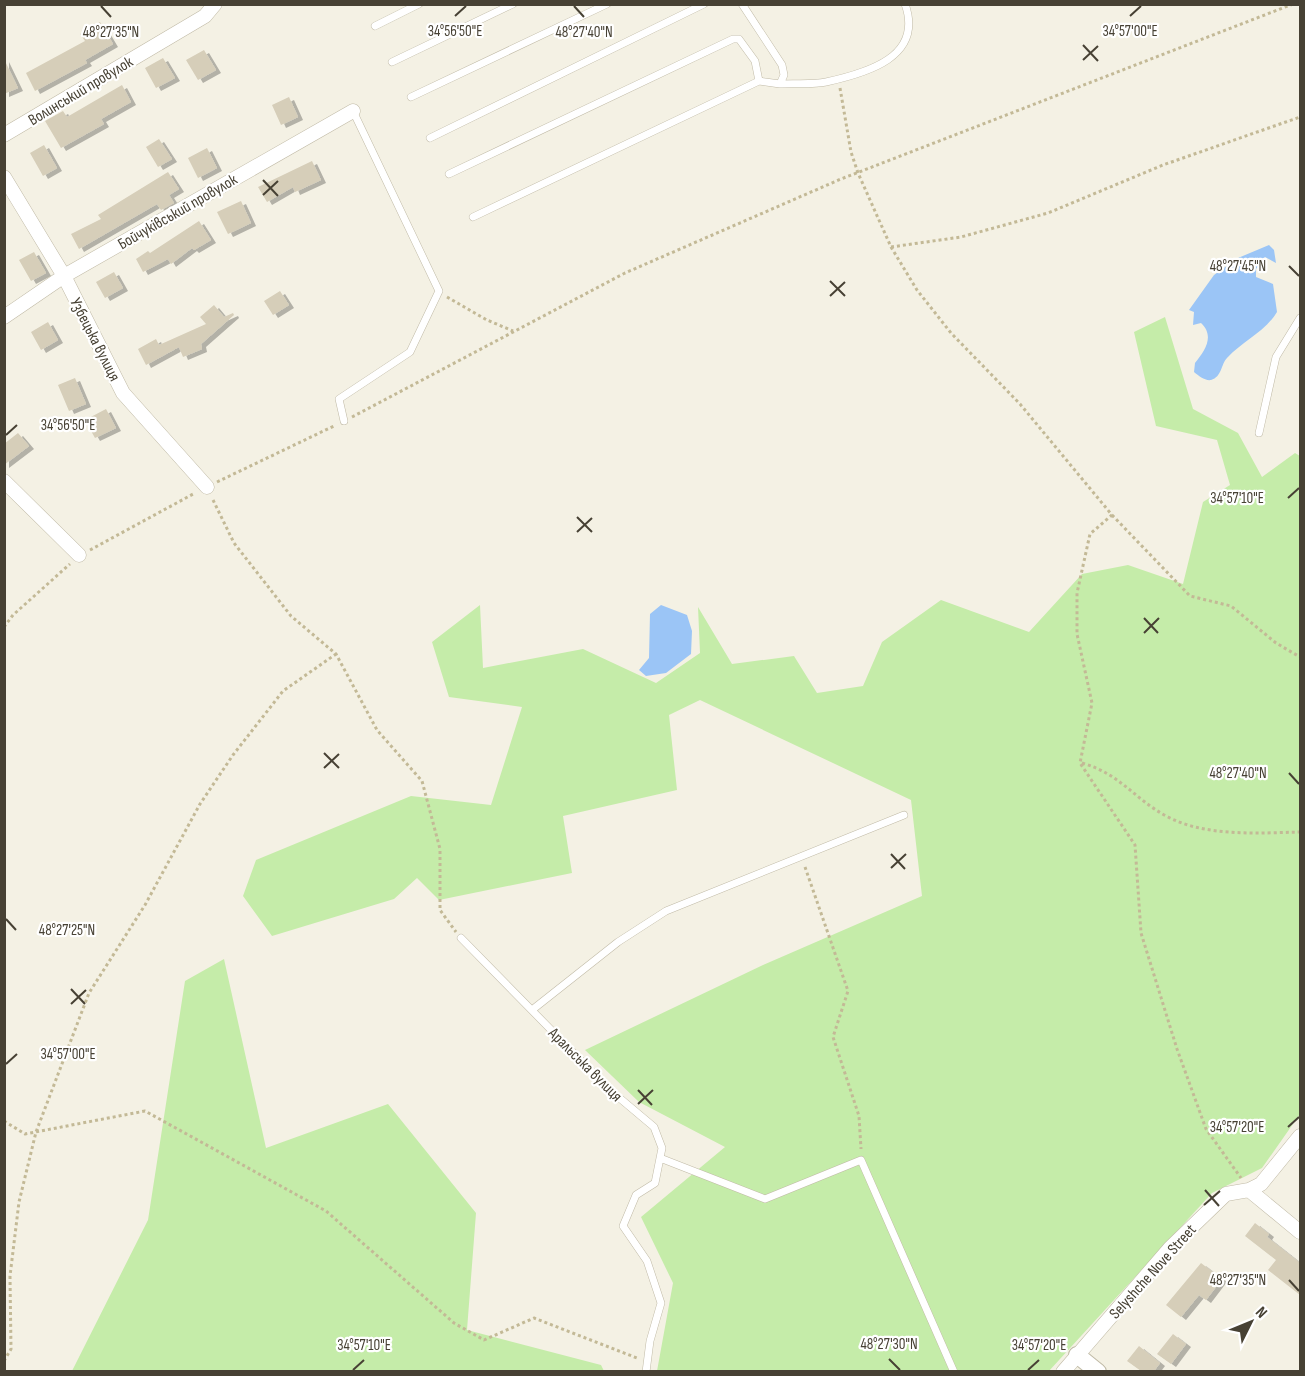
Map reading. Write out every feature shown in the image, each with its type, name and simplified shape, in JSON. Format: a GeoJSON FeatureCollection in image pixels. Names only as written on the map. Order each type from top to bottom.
{"type":"FeatureCollection","features":[{"type":"Feature","properties":{"kind":"street","name":"Волинський провулок"},"geometry":{"type":"LineString","coordinates":[[4,135],[205,16],[215,4]]}},
{"type":"Feature","properties":{"kind":"street","name":"Бойчуківський провулок"},"geometry":{"type":"LineString","coordinates":[[4,317],[64,276],[353,111]]}},
{"type":"Feature","properties":{"kind":"street","name":"Узбецька вулиця"},"geometry":{"type":"LineString","coordinates":[[4,177],[64,276],[123,393],[207,487]]}},
{"type":"Feature","properties":{"kind":"street"},"geometry":{"type":"LineString","coordinates":[[4,481],[79,555]]}},
{"type":"Feature","properties":{"kind":"street","name":"Selyshche Nove Street"},"geometry":{"type":"LineString","coordinates":[[1063,1371],[1170,1248],[1226,1194],[1249,1190],[1261,1184],[1300,1136]]}},
{"type":"Feature","properties":{"kind":"street"},"geometry":{"type":"LineString","coordinates":[[1249,1190],[1300,1232]]}},
{"type":"Feature","properties":{"kind":"street"},"geometry":{"type":"LineString","coordinates":[[1077,1355],[1098,1371]]}},
{"type":"Feature","properties":{"kind":"lane"},"geometry":{"type":"LineString","coordinates":[[375,26],[419,4]]}},
{"type":"Feature","properties":{"kind":"lane"},"geometry":{"type":"LineString","coordinates":[[393,62],[513,4]]}},
{"type":"Feature","properties":{"kind":"lane"},"geometry":{"type":"LineString","coordinates":[[411,97],[607,4]]}},
{"type":"Feature","properties":{"kind":"lane"},"geometry":{"type":"LineString","coordinates":[[430,138],[704,4]]}},
{"type":"Feature","properties":{"kind":"lane"},"geometry":{"type":"LineString","coordinates":[[742,4],[782,65],[783,75],[780,84]]}},
{"type":"Feature","properties":{"kind":"lane"},"geometry":{"type":"LineString","coordinates":[[472,218],[759,81],[780,84],[825,82],[888,62],[904,45],[909,26],[905,4]]}},
{"type":"Feature","properties":{"kind":"lane"},"geometry":{"type":"LineString","coordinates":[[449,174],[732,39],[739,39],[755,61],[759,81]]}},
{"type":"Feature","properties":{"kind":"lane"},"geometry":{"type":"LineString","coordinates":[[344,421],[339,399],[410,352],[439,291],[353,111]]}},
{"type":"Feature","properties":{"kind":"lane"},"geometry":{"type":"LineString","coordinates":[[1259,433],[1276,357],[1300,318]]}},
{"type":"Feature","properties":{"kind":"lane"},"geometry":{"type":"LineString","coordinates":[[532,1010],[618,942],[666,911],[904,815]]}},
{"type":"Feature","properties":{"kind":"lane","name":"Аральська вулиця"},"geometry":{"type":"LineString","coordinates":[[461,938],[610,1090],[654,1127],[662,1148],[655,1183],[636,1195],[623,1226],[646,1261],[661,1303],[646,1371]]}},
{"type":"Feature","properties":{"kind":"lane"},"geometry":{"type":"LineString","coordinates":[[660,1158],[765,1199],[861,1160],[954,1371]]}},
{"type":"Feature","properties":{"kind":"path"},"geometry":{"type":"LineString","coordinates":[[4,627],[13,615],[79,555],[207,487],[344,421],[625,273],[858,173],[1293,4]]}},
{"type":"Feature","properties":{"kind":"path"},"geometry":{"type":"LineString","coordinates":[[838,78],[851,153],[858,173],[891,247],[917,290],[951,333],[1020,404],[1112,515],[1190,596],[1231,606],[1276,643],[1300,657]]}},
{"type":"Feature","properties":{"kind":"path"},"geometry":{"type":"LineString","coordinates":[[891,247],[961,237],[1048,213],[1163,165],[1300,117]]}},
{"type":"Feature","properties":{"kind":"path"},"geometry":{"type":"LineString","coordinates":[[439,291],[460,306],[514,332]]}},
{"type":"Feature","properties":{"kind":"path"},"geometry":{"type":"LineString","coordinates":[[207,487],[234,543],[291,616],[336,654],[376,730],[422,781],[440,849],[440,910],[461,938]]}},
{"type":"Feature","properties":{"kind":"path"},"geometry":{"type":"LineString","coordinates":[[1112,515],[1090,534],[1077,593],[1077,634],[1092,703],[1080,763],[1135,845],[1141,933],[1177,1049],[1206,1129],[1249,1190]]}},
{"type":"Feature","properties":{"kind":"path"},"geometry":{"type":"LineString","coordinates":[[4,1361],[11,1349],[10,1276],[19,1202],[36,1132],[89,993],[145,905],[200,804],[233,755],[283,691],[336,654]]}},
{"type":"Feature","properties":{"kind":"path"},"geometry":{"type":"LineString","coordinates":[[1080,763],[1103,769],[1167,817],[1198,829],[1300,832]]}},
{"type":"Feature","properties":{"kind":"path"},"geometry":{"type":"LineString","coordinates":[[801,856],[848,991],[833,1037],[859,1116],[861,1160]]}},
{"type":"Feature","properties":{"kind":"path"},"geometry":{"type":"LineString","coordinates":[[4,1121],[25,1134],[145,1111],[326,1211],[454,1323],[484,1340],[534,1318],[648,1362]]}},
{"type":"Feature","properties":{"kind":"green space"},"geometry":{"type":"Polygon","coordinates":[[[1165,317],[1193,409],[1238,433],[1262,477],[1295,453],[1300,456],[1300,1114],[1262,1168],[1212,1193],[1049,1371],[657,1371],[673,1283],[641,1217],[725,1147],[639,1102],[585,1050],[763,965],[922,896],[911,800],[700,700],[669,715],[677,790],[563,816],[572,873],[439,900],[417,878],[394,899],[272,936],[243,896],[256,860],[411,796],[491,805],[522,707],[449,697],[432,642],[480,605],[483,668],[583,649],[656,683],[700,653],[698,607],[732,664],[794,656],[817,693],[863,686],[882,642],[941,600],[1029,632],[1082,574],[1128,565],[1183,584],[1203,502],[1230,485],[1217,440],[1156,426],[1134,332],[1165,317]]]}},
{"type":"Feature","properties":{"kind":"green space"},"geometry":{"type":"Polygon","coordinates":[[[224,959],[266,1148],[388,1104],[476,1213],[467,1330],[601,1365],[604,1371],[72,1371],[148,1220],[185,981],[224,959]]]}},
{"type":"Feature","properties":{"kind":"water"},"geometry":{"type":"Polygon","coordinates":[[[1269,245],[1274,250],[1276,263],[1265,257],[1256,269],[1256,277],[1273,284],[1277,312],[1260,331],[1227,358],[1215,378],[1204,379],[1194,372],[1195,363],[1207,343],[1207,333],[1201,323],[1193,325],[1194,312],[1189,310],[1214,275],[1238,258],[1269,245]]]}},
{"type":"Feature","properties":{"kind":"water"},"geometry":{"type":"Polygon","coordinates":[[[661,605],[687,615],[692,631],[691,654],[666,673],[646,676],[639,670],[649,658],[650,614],[661,605]]]}},
{"type":"Feature","properties":{"kind":"building"},"geometry":{"type":"Polygon","coordinates":[[[100,22],[113,44],[85,60],[87,63],[35,91],[26,73],[85,41],[80,34],[100,22]]]}},
{"type":"Feature","properties":{"kind":"building"},"geometry":{"type":"Polygon","coordinates":[[[204,50],[216,70],[198,80],[186,60],[204,50]]]}},
{"type":"Feature","properties":{"kind":"building"},"geometry":{"type":"Polygon","coordinates":[[[163,58],[175,78],[156,88],[145,68],[163,58]]]}},
{"type":"Feature","properties":{"kind":"building"},"geometry":{"type":"Polygon","coordinates":[[[4,59],[18,88],[4,94],[4,59]]]}},
{"type":"Feature","properties":{"kind":"building"},"geometry":{"type":"Polygon","coordinates":[[[122,85],[131,102],[101,119],[104,124],[61,148],[45,121],[63,111],[67,117],[122,85]]]}},
{"type":"Feature","properties":{"kind":"building"},"geometry":{"type":"Polygon","coordinates":[[[289,97],[298,117],[281,125],[272,105],[289,97]]]}},
{"type":"Feature","properties":{"kind":"building"},"geometry":{"type":"Polygon","coordinates":[[[159,139],[172,159],[158,167],[146,147],[159,139]]]}},
{"type":"Feature","properties":{"kind":"building"},"geometry":{"type":"Polygon","coordinates":[[[44,145],[57,168],[43,176],[30,153],[44,145]]]}},
{"type":"Feature","properties":{"kind":"building"},"geometry":{"type":"Polygon","coordinates":[[[207,148],[217,168],[198,178],[188,158],[207,148]]]}},
{"type":"Feature","properties":{"kind":"building"},"geometry":{"type":"Polygon","coordinates":[[[312,161],[321,180],[295,192],[293,187],[267,202],[258,187],[312,161]]]}},
{"type":"Feature","properties":{"kind":"building"},"geometry":{"type":"Polygon","coordinates":[[[168,172],[179,189],[169,195],[174,203],[161,210],[157,204],[79,249],[71,234],[101,219],[98,215],[168,172]]]}},
{"type":"Feature","properties":{"kind":"building"},"geometry":{"type":"Polygon","coordinates":[[[241,201],[251,223],[228,234],[217,212],[241,201]]]}},
{"type":"Feature","properties":{"kind":"building"},"geometry":{"type":"Polygon","coordinates":[[[199,221],[211,240],[194,250],[192,248],[171,264],[168,259],[143,272],[136,259],[148,251],[150,253],[199,221]]]}},
{"type":"Feature","properties":{"kind":"building"},"geometry":{"type":"Polygon","coordinates":[[[34,252],[46,273],[31,281],[19,260],[34,252]]]}},
{"type":"Feature","properties":{"kind":"building"},"geometry":{"type":"Polygon","coordinates":[[[114,272],[123,288],[105,298],[96,282],[114,272]]]}},
{"type":"Feature","properties":{"kind":"building"},"geometry":{"type":"Polygon","coordinates":[[[280,291],[289,305],[273,315],[264,301],[280,291]]]}},
{"type":"Feature","properties":{"kind":"building"},"geometry":{"type":"Polygon","coordinates":[[[214,305],[224,317],[233,313],[234,315],[201,344],[202,349],[183,357],[179,347],[146,365],[138,349],[156,339],[159,345],[206,324],[200,317],[214,305]]]}},
{"type":"Feature","properties":{"kind":"building"},"geometry":{"type":"Polygon","coordinates":[[[48,322],[58,340],[41,350],[31,332],[48,322]]]}},
{"type":"Feature","properties":{"kind":"building"},"geometry":{"type":"Polygon","coordinates":[[[75,378],[86,404],[69,411],[58,385],[75,378]]]}},
{"type":"Feature","properties":{"kind":"building"},"geometry":{"type":"Polygon","coordinates":[[[106,409],[116,428],[95,438],[85,420],[106,409]]]}},
{"type":"Feature","properties":{"kind":"building"},"geometry":{"type":"Polygon","coordinates":[[[18,433],[29,446],[4,465],[4,444],[18,433]]]}},
{"type":"Feature","properties":{"kind":"building"},"geometry":{"type":"Polygon","coordinates":[[[1255,1223],[1269,1234],[1267,1237],[1300,1263],[1300,1295],[1268,1270],[1276,1260],[1245,1236],[1255,1223]]]}},
{"type":"Feature","properties":{"kind":"building"},"geometry":{"type":"Polygon","coordinates":[[[1201,1263],[1222,1279],[1206,1300],[1199,1295],[1181,1317],[1166,1305],[1201,1263]]]}},
{"type":"Feature","properties":{"kind":"building"},"geometry":{"type":"Polygon","coordinates":[[[1173,1334],[1186,1344],[1171,1364],[1157,1354],[1173,1334]]]}},
{"type":"Feature","properties":{"kind":"building"},"geometry":{"type":"Polygon","coordinates":[[[1139,1346],[1160,1363],[1154,1371],[1141,1371],[1127,1361],[1139,1346]]]}}]}
